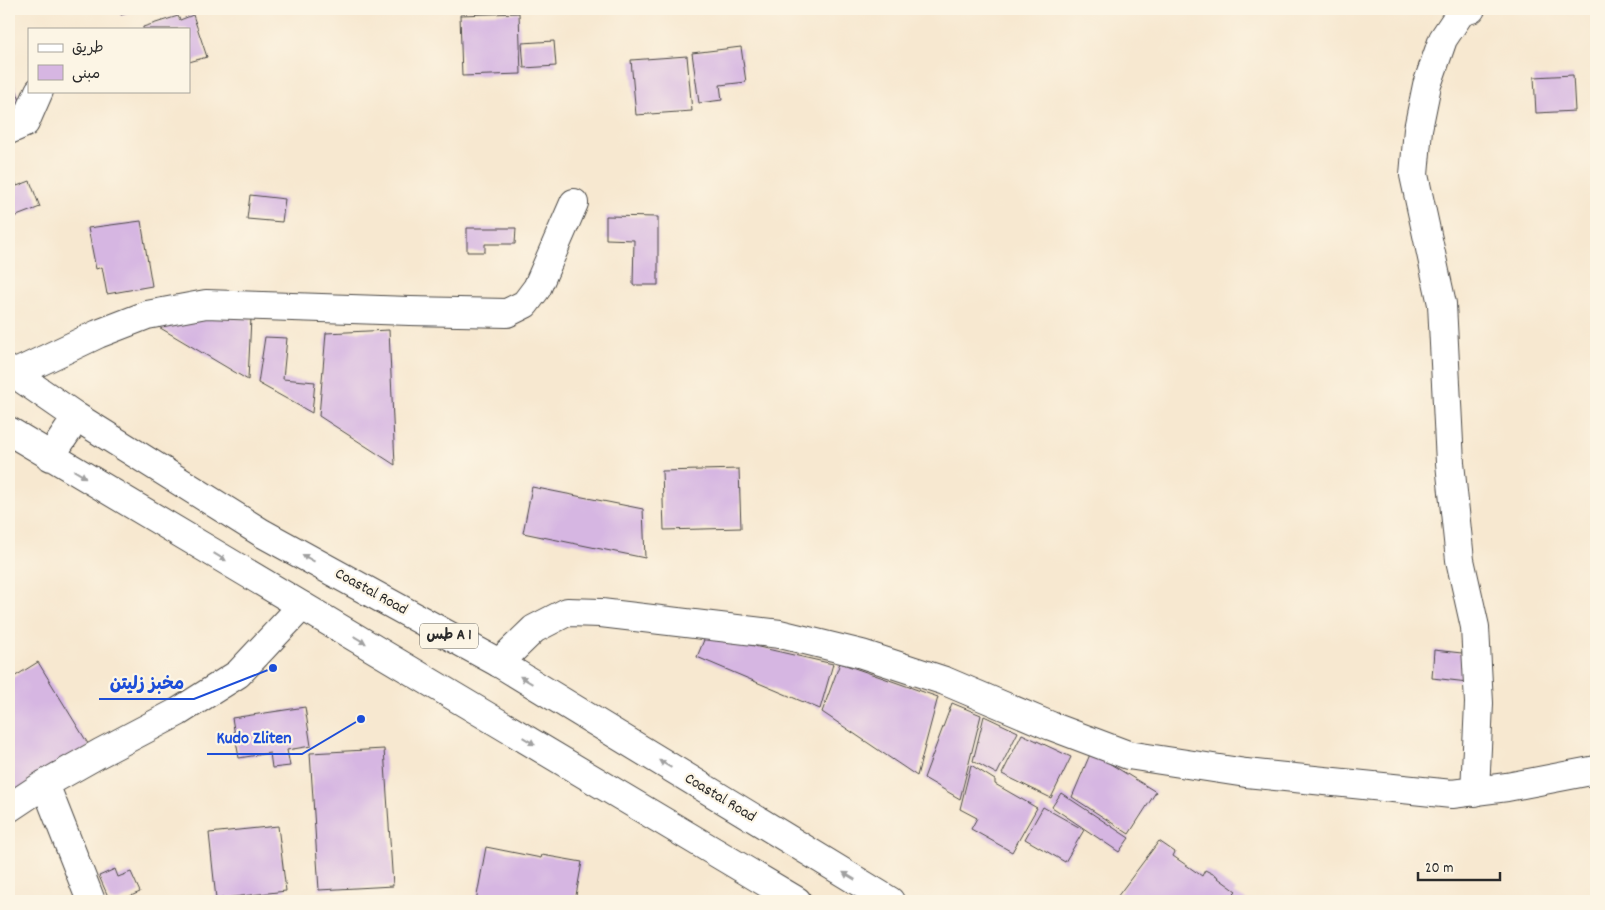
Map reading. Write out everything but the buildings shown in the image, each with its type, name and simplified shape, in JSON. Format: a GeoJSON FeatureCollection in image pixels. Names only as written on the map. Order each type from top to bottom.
{"type":"FeatureCollection","features":[{"type":"Feature","properties":{"kind":"main road"},"geometry":{"type":"LineString","coordinates":[[1471,9],[1461,12],[1443,39],[1427,84],[1418,129],[1414,175],[1442,304],[1450,463],[1459,551],[1475,627],[1479,703],[1474,792]]}},
{"type":"Feature","properties":{"kind":"main road"},"geometry":{"type":"LineString","coordinates":[[9,130],[25,123],[39,92]]}},
{"type":"Feature","properties":{"kind":"main road"},"geometry":{"type":"LineString","coordinates":[[11,372],[147,315],[206,304],[507,313],[526,304],[537,288],[574,203]]}},
{"type":"Feature","properties":{"kind":"main road","name":"Coastal Road"},"geometry":{"type":"LineString","coordinates":[[11,372],[77,417],[262,533],[499,663],[890,901]]}},
{"type":"Feature","properties":{"kind":"main road"},"geometry":{"type":"LineString","coordinates":[[50,456],[77,417]]}},
{"type":"Feature","properties":{"kind":"main road","name":"طس A 1"},"geometry":{"type":"LineString","coordinates":[[9,431],[798,901]]}},
{"type":"Feature","properties":{"kind":"main road"},"geometry":{"type":"LineString","coordinates":[[9,808],[45,784],[178,712],[238,674],[302,606]]}},
{"type":"Feature","properties":{"kind":"main road"},"geometry":{"type":"LineString","coordinates":[[499,663],[534,628],[567,612],[601,613],[771,633],[862,654],[945,681],[1051,726],[1128,755],[1246,773],[1452,794],[1474,792],[1596,770]]}},
{"type":"Feature","properties":{"kind":"main road"},"geometry":{"type":"LineString","coordinates":[[45,784],[91,901]]}},
{"type":"Feature","properties":{"kind":"place","name":"مخبز زليتن"},"geometry":{"type":"Point","coordinates":[273,668]}},
{"type":"Feature","properties":{"kind":"place","name":"Kudo Zliten"},"geometry":{"type":"Point","coordinates":[361,719]}}]}
